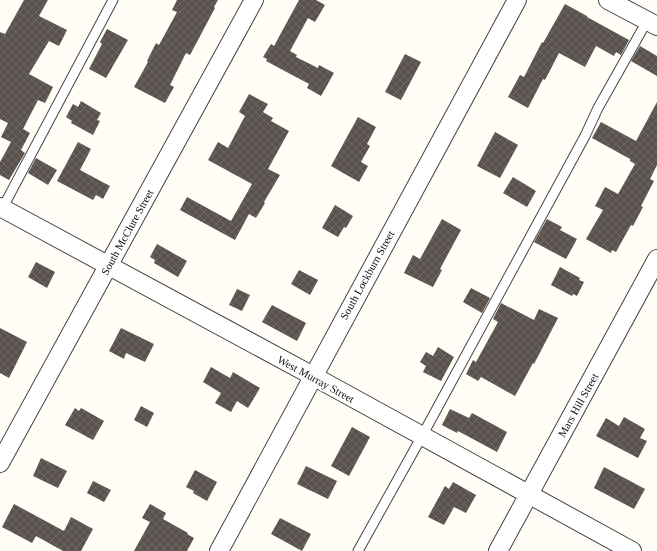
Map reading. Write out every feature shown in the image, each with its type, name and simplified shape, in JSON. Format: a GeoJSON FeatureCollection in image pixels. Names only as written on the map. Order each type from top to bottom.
{"type":"FeatureCollection","features":[{"type":"Feature","properties":{"kind":"street","name":"South McClure Street"},"geometry":{"type":"LineString","coordinates":[[0,463],[254,0]]}},
{"type":"Feature","properties":{"kind":"street","name":"South Lockburn Street"},"geometry":{"type":"LineString","coordinates":[[219,551],[517,0]]}},
{"type":"Feature","properties":{"kind":"street"},"geometry":{"type":"LineString","coordinates":[[608,0],[652,24]]}},
{"type":"Feature","properties":{"kind":"street","name":"West Murray Street"},"geometry":{"type":"LineString","coordinates":[[1,209],[313,376],[632,551]]}},
{"type":"Feature","properties":{"kind":"street","name":"Mars Hill Street"},"geometry":{"type":"LineString","coordinates":[[498,551],[657,259]]}},
{"type":"Feature","properties":{"kind":"lane"},"geometry":{"type":"LineString","coordinates":[[1,209],[113,0]]}},
{"type":"Feature","properties":{"kind":"lane"},"geometry":{"type":"LineString","coordinates":[[358,551],[585,136],[598,108],[652,24]]}},
{"type":"Feature","properties":{"kind":"building"},"geometry":{"type":"Polygon","coordinates":[[[24,0],[48,0],[39,16],[67,30],[59,46],[49,41],[29,74],[53,87],[45,103],[38,100],[23,129],[30,133],[21,150],[25,153],[9,180],[0,175],[0,162],[11,142],[1,137],[8,123],[0,119],[0,32],[5,34],[24,0]]]}},
{"type":"Feature","properties":{"kind":"building"},"geometry":{"type":"Polygon","coordinates":[[[177,0],[218,0],[190,55],[186,53],[170,85],[174,87],[165,103],[134,87],[148,62],[147,61],[156,43],[159,45],[177,12],[172,10],[177,0]]]}},
{"type":"Feature","properties":{"kind":"building"},"geometry":{"type":"Polygon","coordinates":[[[299,0],[316,0],[325,5],[315,22],[308,18],[290,51],[297,55],[296,57],[318,68],[319,65],[334,73],[321,96],[307,88],[309,84],[266,61],[267,59],[263,57],[271,44],[274,46],[299,0]]]}},
{"type":"Feature","properties":{"kind":"building"},"geometry":{"type":"Polygon","coordinates":[[[565,4],[629,40],[621,55],[616,52],[614,56],[596,46],[585,67],[559,53],[528,108],[508,97],[520,75],[524,77],[542,42],[543,43],[565,4]]]}},
{"type":"Feature","properties":{"kind":"building"},"geometry":{"type":"Polygon","coordinates":[[[107,29],[128,40],[106,78],[89,69],[102,44],[100,42],[107,29]]]}},
{"type":"Feature","properties":{"kind":"building"},"geometry":{"type":"Polygon","coordinates":[[[640,46],[657,56],[657,76],[631,61],[640,46]]]}},
{"type":"Feature","properties":{"kind":"building"},"geometry":{"type":"Polygon","coordinates":[[[405,54],[421,62],[401,100],[385,92],[405,54]]]}},
{"type":"Feature","properties":{"kind":"building"},"geometry":{"type":"Polygon","coordinates":[[[249,94],[268,104],[263,112],[273,118],[271,121],[289,131],[268,169],[280,175],[256,218],[249,214],[235,240],[180,210],[187,197],[231,221],[252,184],[208,160],[218,142],[228,148],[245,116],[239,112],[249,94]]]}},
{"type":"Feature","properties":{"kind":"building"},"geometry":{"type":"Polygon","coordinates":[[[81,101],[101,113],[97,120],[100,121],[93,135],[71,123],[72,121],[66,117],[73,104],[78,107],[81,101]]]}},
{"type":"Feature","properties":{"kind":"building"},"geometry":{"type":"Polygon","coordinates":[[[657,102],[657,165],[650,179],[654,181],[641,206],[643,207],[633,226],[631,225],[616,252],[612,250],[611,253],[586,239],[603,210],[595,206],[605,187],[618,194],[635,164],[630,161],[630,159],[592,138],[601,122],[636,141],[657,102]]]}},
{"type":"Feature","properties":{"kind":"building"},"geometry":{"type":"Polygon","coordinates":[[[358,117],[376,127],[367,144],[370,146],[361,162],[368,166],[359,182],[331,166],[358,117]]]}},
{"type":"Feature","properties":{"kind":"building"},"geometry":{"type":"Polygon","coordinates":[[[495,132],[518,145],[500,178],[477,166],[495,132]]]}},
{"type":"Feature","properties":{"kind":"building"},"geometry":{"type":"Polygon","coordinates":[[[78,142],[91,149],[80,170],[110,186],[103,199],[96,195],[93,200],[57,181],[78,142]]]}},
{"type":"Feature","properties":{"kind":"building"},"geometry":{"type":"Polygon","coordinates":[[[36,158],[57,170],[48,185],[28,173],[36,158]]]}},
{"type":"Feature","properties":{"kind":"building"},"geometry":{"type":"Polygon","coordinates":[[[513,177],[536,191],[527,207],[503,193],[513,177]]]}},
{"type":"Feature","properties":{"kind":"building"},"geometry":{"type":"Polygon","coordinates":[[[335,205],[353,216],[346,228],[344,227],[338,237],[322,228],[335,205]]]}},
{"type":"Feature","properties":{"kind":"building"},"geometry":{"type":"Polygon","coordinates":[[[442,219],[461,230],[440,269],[442,270],[433,287],[404,273],[413,255],[420,259],[442,219]]]}},
{"type":"Feature","properties":{"kind":"building"},"geometry":{"type":"Polygon","coordinates":[[[547,219],[562,227],[560,230],[577,239],[566,259],[534,242],[547,219]]]}},
{"type":"Feature","properties":{"kind":"building"},"geometry":{"type":"Polygon","coordinates":[[[157,244],[187,261],[178,277],[154,263],[155,260],[150,257],[157,244]]]}},
{"type":"Feature","properties":{"kind":"building"},"geometry":{"type":"Polygon","coordinates":[[[36,262],[55,272],[47,288],[28,277],[36,262]]]}},
{"type":"Feature","properties":{"kind":"building"},"geometry":{"type":"Polygon","coordinates":[[[560,267],[580,278],[579,280],[584,282],[577,296],[573,294],[572,296],[551,285],[560,267]]]}},
{"type":"Feature","properties":{"kind":"building"},"geometry":{"type":"Polygon","coordinates":[[[299,270],[318,280],[310,295],[291,284],[299,270]]]}},
{"type":"Feature","properties":{"kind":"building"},"geometry":{"type":"Polygon","coordinates":[[[471,288],[490,298],[482,313],[463,302],[471,288]]]}},
{"type":"Feature","properties":{"kind":"building"},"geometry":{"type":"Polygon","coordinates":[[[237,289],[250,295],[242,311],[229,305],[237,289]]]}},
{"type":"Feature","properties":{"kind":"building"},"geometry":{"type":"Polygon","coordinates":[[[501,303],[534,320],[539,309],[558,318],[515,396],[481,377],[478,381],[466,374],[473,360],[476,362],[498,322],[493,319],[501,303]]]}},
{"type":"Feature","properties":{"kind":"building"},"geometry":{"type":"Polygon","coordinates":[[[272,305],[306,323],[297,341],[262,322],[272,305]]]}},
{"type":"Feature","properties":{"kind":"building"},"geometry":{"type":"Polygon","coordinates":[[[0,328],[27,342],[9,378],[0,373],[0,328]]]}},
{"type":"Feature","properties":{"kind":"building"},"geometry":{"type":"Polygon","coordinates":[[[121,328],[154,344],[145,362],[126,353],[124,359],[109,351],[121,328]]]}},
{"type":"Feature","properties":{"kind":"building"},"geometry":{"type":"Polygon","coordinates":[[[438,347],[454,357],[441,381],[423,372],[426,366],[420,362],[426,352],[433,356],[438,347]]]}},
{"type":"Feature","properties":{"kind":"building"},"geometry":{"type":"Polygon","coordinates":[[[211,367],[230,378],[233,372],[260,388],[248,408],[237,401],[231,412],[215,403],[221,393],[203,382],[211,367]]]}},
{"type":"Feature","properties":{"kind":"building"},"geometry":{"type":"Polygon","coordinates":[[[141,406],[154,413],[147,427],[134,420],[141,406]]]}},
{"type":"Feature","properties":{"kind":"building"},"geometry":{"type":"Polygon","coordinates":[[[75,408],[79,411],[81,408],[104,421],[93,440],[65,425],[75,408]]]}},
{"type":"Feature","properties":{"kind":"building"},"geometry":{"type":"Polygon","coordinates":[[[450,409],[469,418],[472,413],[507,432],[497,452],[458,431],[457,433],[442,425],[450,409]]]}},
{"type":"Feature","properties":{"kind":"building"},"geometry":{"type":"Polygon","coordinates":[[[624,417],[645,429],[640,438],[647,441],[638,458],[596,436],[606,418],[619,426],[624,417]]]}},
{"type":"Feature","properties":{"kind":"building"},"geometry":{"type":"Polygon","coordinates":[[[352,427],[370,437],[349,476],[331,466],[352,427]]]}},
{"type":"Feature","properties":{"kind":"building"},"geometry":{"type":"Polygon","coordinates":[[[41,458],[67,471],[58,488],[33,476],[41,458]]]}},
{"type":"Feature","properties":{"kind":"building"},"geometry":{"type":"Polygon","coordinates":[[[306,466],[337,481],[328,499],[297,484],[306,466]]]}},
{"type":"Feature","properties":{"kind":"building"},"geometry":{"type":"Polygon","coordinates":[[[604,467],[645,489],[634,509],[594,488],[604,467]]]}},
{"type":"Feature","properties":{"kind":"building"},"geometry":{"type":"Polygon","coordinates":[[[195,470],[217,482],[207,501],[186,487],[195,470]]]}},
{"type":"Feature","properties":{"kind":"building"},"geometry":{"type":"Polygon","coordinates":[[[93,481],[111,490],[104,502],[87,493],[93,481]]]}},
{"type":"Feature","properties":{"kind":"building"},"geometry":{"type":"Polygon","coordinates":[[[453,482],[476,495],[466,513],[454,507],[444,525],[428,517],[445,486],[449,489],[453,482]]]}},
{"type":"Feature","properties":{"kind":"building"},"geometry":{"type":"Polygon","coordinates":[[[14,504],[64,531],[71,517],[93,529],[81,551],[63,551],[36,536],[32,543],[2,527],[14,504]]]}},
{"type":"Feature","properties":{"kind":"building"},"geometry":{"type":"Polygon","coordinates":[[[150,504],[166,513],[163,519],[194,538],[187,551],[134,551],[150,522],[142,518],[150,504]]]}},
{"type":"Feature","properties":{"kind":"building"},"geometry":{"type":"Polygon","coordinates":[[[280,518],[311,534],[302,551],[271,534],[280,518]]]}}]}
